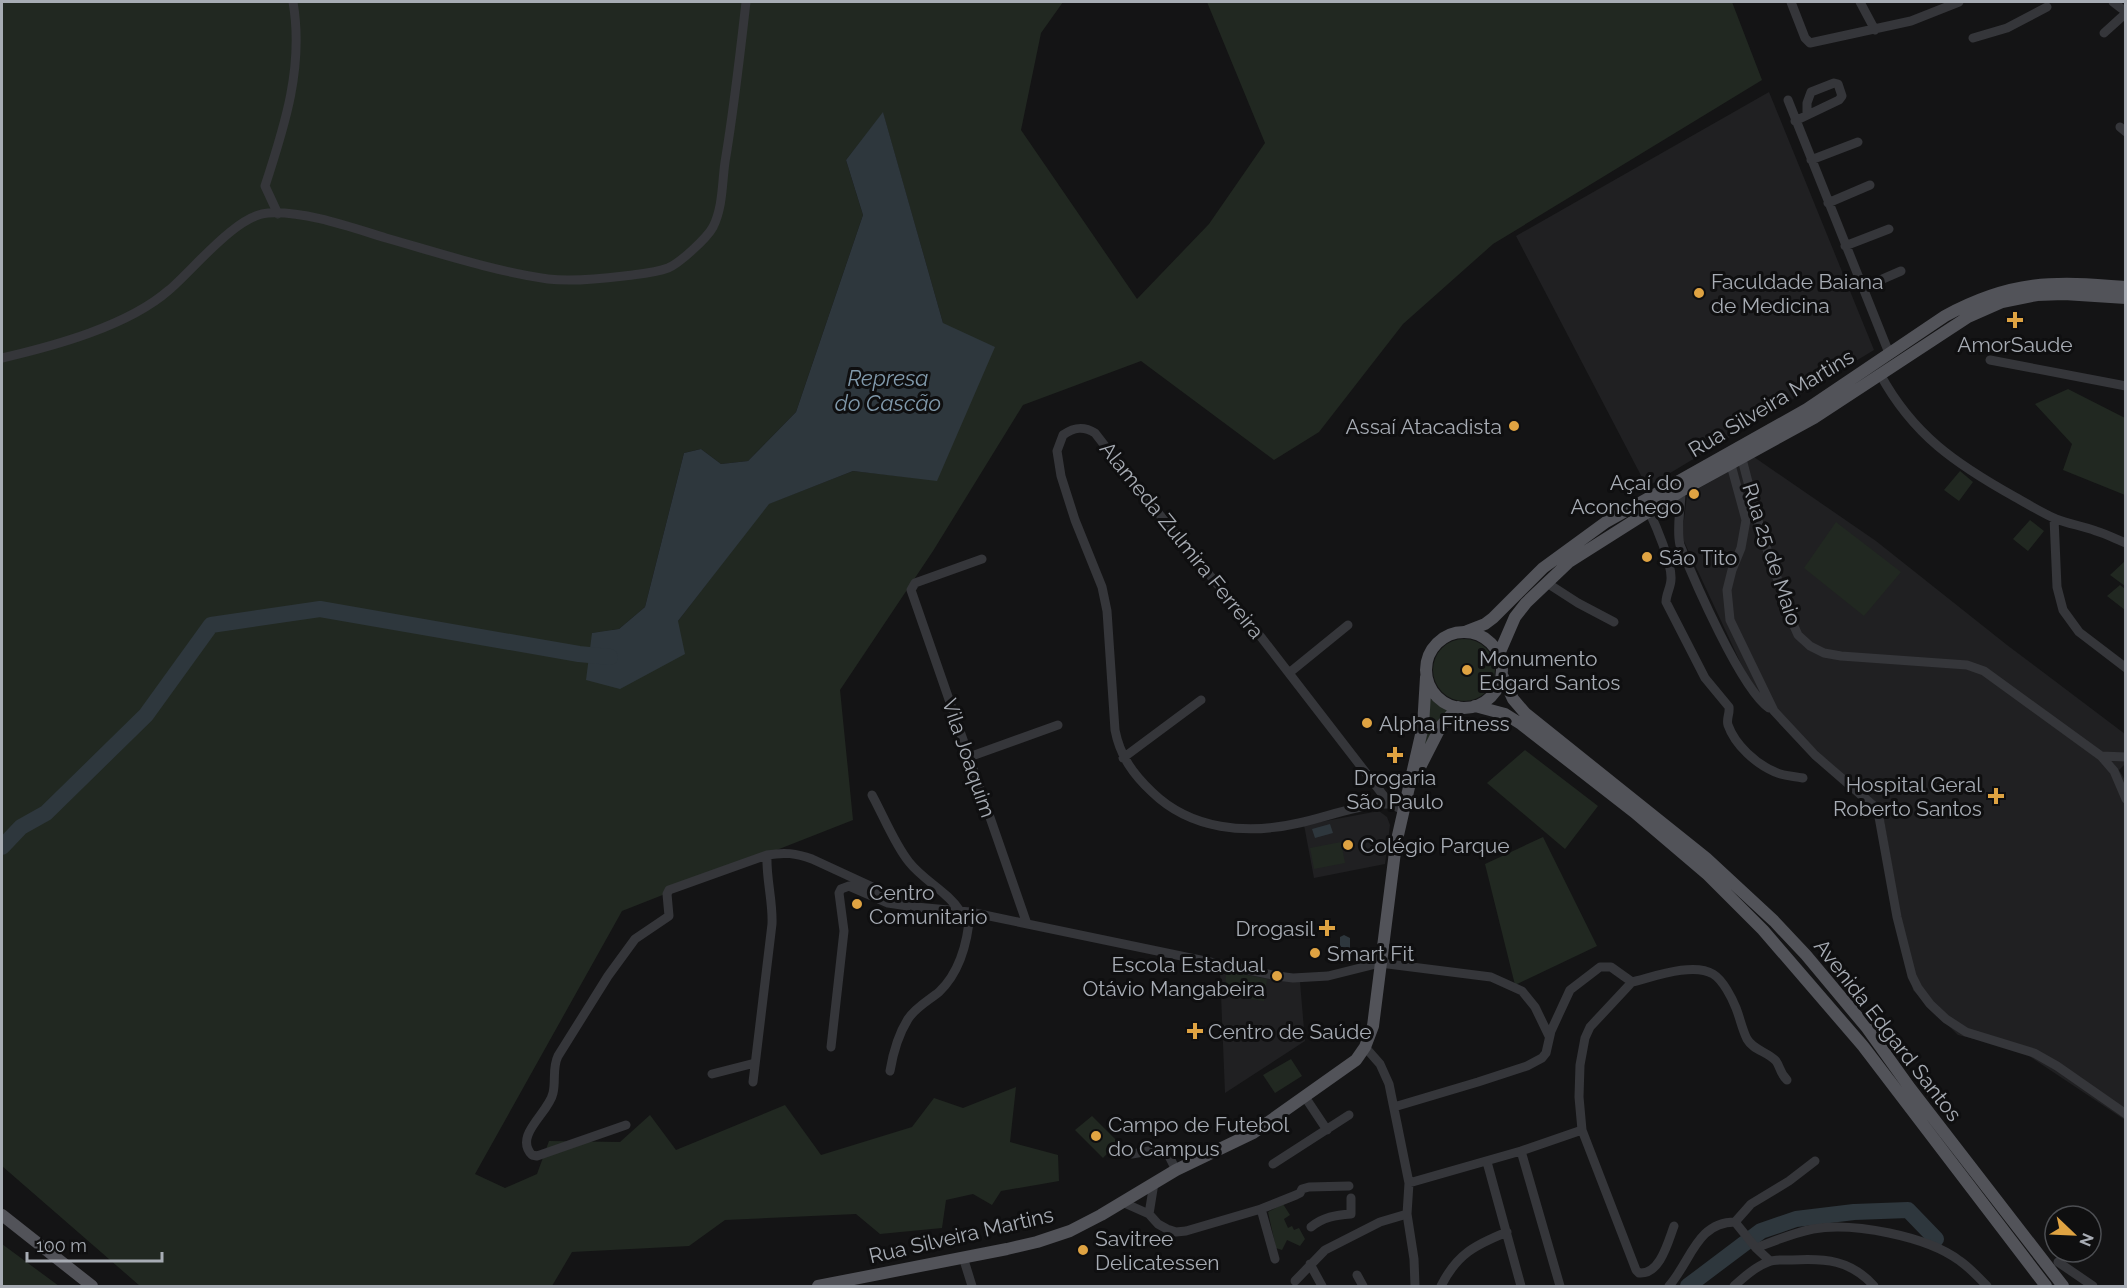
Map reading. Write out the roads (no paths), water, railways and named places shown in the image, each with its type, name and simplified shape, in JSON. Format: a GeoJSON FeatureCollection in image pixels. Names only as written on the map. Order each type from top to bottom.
{"type":"FeatureCollection","features":[{"type":"Feature","properties":{"kind":"main road","name":"Rua Silveira Martins"},"geometry":{"type":"LineString","coordinates":[[1499,654],[1515,617],[1526,603],[1578,556],[1735,458],[1945,316],[1994,293],[2012,288],[2060,283],[2126,287]]}},
{"type":"Feature","properties":{"kind":"main road","name":"Rua Silveira Martins"},"geometry":{"type":"LineString","coordinates":[[1467,631],[1493,618],[1543,568],[1597,528],[1814,418],[1968,317],[2002,302],[2018,298],[2055,295],[2126,298]]}},
{"type":"Feature","properties":{"kind":"main road"},"geometry":{"type":"LineString","coordinates":[[1467,631],[1480,635],[1491,643],[1499,654],[1502,675],[1497,688],[1488,699],[1475,706],[1458,708],[1444,702],[1432,691],[1426,677],[1427,660],[1436,644],[1450,634],[1467,631]]}},
{"type":"Feature","properties":{"kind":"main road","name":"Avenida Edgard Santos"},"geometry":{"type":"LineString","coordinates":[[1502,675],[1513,699],[1525,712],[1706,858],[1774,921],[1806,955],[1868,1028],[1910,1088],[2063,1287]]}},
{"type":"Feature","properties":{"kind":"main road","name":"Rua Silveira Martins"},"geometry":{"type":"LineString","coordinates":[[1412,782],[1413,767],[1423,726],[1426,677]]}},
{"type":"Feature","properties":{"kind":"main road","name":"Avenida Edgard Santos"},"geometry":{"type":"LineString","coordinates":[[1475,706],[1505,714],[1521,724],[1634,812],[1731,897],[1778,946],[1863,1046],[2046,1287]]}},
{"type":"Feature","properties":{"kind":"main road","name":"Rua Silveira Martins"},"geometry":{"type":"LineString","coordinates":[[822,1286],[867,1281],[963,1257],[1037,1242],[1070,1231],[1176,1170],[1253,1133],[1346,1069],[1365,1047],[1373,1026],[1396,844],[1403,810],[1412,782],[1441,726],[1458,708]]}},
{"type":"Feature","properties":{"kind":"main road"},"geometry":{"type":"LineString","coordinates":[[2,1215],[92,1287]]}},
{"type":"Feature","properties":{"kind":"street"},"geometry":{"type":"LineString","coordinates":[[279,214],[265,186],[290,104],[296,71],[297,36],[294,2]]}},
{"type":"Feature","properties":{"kind":"street"},"geometry":{"type":"LineString","coordinates":[[2,357],[50,347],[141,310],[168,291],[219,241],[249,219],[266,213],[325,219],[498,269],[550,279],[641,274],[670,267],[693,249],[712,227],[721,199],[746,2]]}},
{"type":"Feature","properties":{"kind":"street"},"geometry":{"type":"LineString","coordinates":[[1791,2],[1805,38],[1810,43],[1911,21],[1959,2]]}},
{"type":"Feature","properties":{"kind":"street"},"geometry":{"type":"LineString","coordinates":[[1860,2],[1875,30]]}},
{"type":"Feature","properties":{"kind":"street"},"geometry":{"type":"LineString","coordinates":[[2104,33],[2126,12],[2113,2]]}},
{"type":"Feature","properties":{"kind":"street"},"geometry":{"type":"LineString","coordinates":[[1972,38],[2007,28],[2047,7]]}},
{"type":"Feature","properties":{"kind":"street"},"geometry":{"type":"LineString","coordinates":[[1788,100],[1889,353]]}},
{"type":"Feature","properties":{"kind":"street"},"geometry":{"type":"LineString","coordinates":[[1795,121],[1807,115]]}},
{"type":"Feature","properties":{"kind":"street"},"geometry":{"type":"LineString","coordinates":[[1811,160],[1858,142]]}},
{"type":"Feature","properties":{"kind":"street"},"geometry":{"type":"LineString","coordinates":[[1828,203],[1870,185]]}},
{"type":"Feature","properties":{"kind":"street"},"geometry":{"type":"LineString","coordinates":[[1845,246],[1889,229]]}},
{"type":"Feature","properties":{"kind":"street"},"geometry":{"type":"LineString","coordinates":[[1862,288],[1901,271]]}},
{"type":"Feature","properties":{"kind":"street"},"geometry":{"type":"LineString","coordinates":[[1990,360],[2126,386]]}},
{"type":"Feature","properties":{"kind":"street"},"geometry":{"type":"LineString","coordinates":[[1880,374],[1899,407],[1929,439],[1991,483],[2054,518],[2097,531],[2126,543]]}},
{"type":"Feature","properties":{"kind":"street","name":"Alameda Zulmira Ferreira"},"geometry":{"type":"LineString","coordinates":[[1390,804],[1368,805],[1287,825],[1257,828],[1215,826],[1188,818],[1172,808],[1143,783],[1123,758],[1115,730],[1107,611],[1102,587],[1075,520],[1058,460],[1060,439],[1069,431],[1079,428],[1089,429],[1095,433],[1390,804],[1403,810]]}},
{"type":"Feature","properties":{"kind":"street","name":"Rua 25 de Maio"},"geometry":{"type":"LineString","coordinates":[[1735,458],[1746,520],[1741,548],[1726,590],[1728,610],[1752,669],[1774,711],[1815,755],[1875,807],[1879,817],[1906,957],[1912,976],[1924,998],[1946,1019],[1966,1032],[2034,1053],[2057,1066],[2126,1114]]}},
{"type":"Feature","properties":{"kind":"street","name":"Rua 25 de Maio"},"geometry":{"type":"LineString","coordinates":[[1735,458],[1790,617],[1798,635],[1810,646],[1824,653],[1841,656],[1967,665],[1976,668],[1992,677],[2101,756],[2114,771],[2126,799]]}},
{"type":"Feature","properties":{"kind":"street"},"geometry":{"type":"LineString","coordinates":[[1681,491],[1678,535],[1683,554],[1744,676],[1758,699],[1774,711]]}},
{"type":"Feature","properties":{"kind":"street"},"geometry":{"type":"LineString","coordinates":[[1649,511],[1670,570],[1671,582],[1666,602],[1705,678],[1724,699],[1730,710],[1727,723],[1731,731],[1754,759],[1777,774],[1803,778]]}},
{"type":"Feature","properties":{"kind":"street"},"geometry":{"type":"LineString","coordinates":[[2054,518],[2057,587],[2063,610],[2079,632],[2126,668]]}},
{"type":"Feature","properties":{"kind":"street","name":"Vila Joaquim"},"geometry":{"type":"LineString","coordinates":[[982,559],[915,583],[911,587],[911,592],[1027,924]]}},
{"type":"Feature","properties":{"kind":"street"},"geometry":{"type":"LineString","coordinates":[[1546,583],[1614,622]]}},
{"type":"Feature","properties":{"kind":"street"},"geometry":{"type":"LineString","coordinates":[[1288,673],[1348,625]]}},
{"type":"Feature","properties":{"kind":"street"},"geometry":{"type":"LineString","coordinates":[[1123,758],[1201,700]]}},
{"type":"Feature","properties":{"kind":"street"},"geometry":{"type":"LineString","coordinates":[[969,756],[1058,726]]}},
{"type":"Feature","properties":{"kind":"street"},"geometry":{"type":"LineString","coordinates":[[2101,756],[2126,757]]}},
{"type":"Feature","properties":{"kind":"street"},"geometry":{"type":"LineString","coordinates":[[872,795],[908,861],[927,881],[965,911],[966,939],[960,959],[952,975],[939,991],[909,1017],[894,1052],[890,1071]]}},
{"type":"Feature","properties":{"kind":"street"},"geometry":{"type":"LineString","coordinates":[[626,1125],[537,1156],[532,1155],[527,1149],[530,1129],[549,1105],[553,1094],[554,1068],[558,1056],[608,976],[635,939],[669,916],[669,890],[767,855],[794,853],[916,907]]}},
{"type":"Feature","properties":{"kind":"street"},"geometry":{"type":"LineString","coordinates":[[753,1082],[772,924],[766,870],[767,855]]}},
{"type":"Feature","properties":{"kind":"street"},"geometry":{"type":"LineString","coordinates":[[831,1047],[844,931],[838,897],[841,889],[849,886],[888,903],[965,911],[1194,960],[1293,978],[1328,976],[1380,963],[1491,978],[1522,991],[1529,999],[1549,1036]]}},
{"type":"Feature","properties":{"kind":"street"},"geometry":{"type":"LineString","coordinates":[[1394,1107],[1437,1096],[1527,1066],[1542,1058],[1546,1053],[1549,1036],[1570,990],[1600,967],[1611,967],[1632,982]]}},
{"type":"Feature","properties":{"kind":"street"},"geometry":{"type":"LineString","coordinates":[[1674,1226],[1657,1264],[1648,1272],[1639,1273],[1582,1130],[1579,1097],[1580,1065],[1585,1038],[1590,1027],[1632,982],[1688,970],[1699,970],[1712,974],[1720,981],[1736,1007],[1746,1038],[1751,1045],[1774,1060],[1779,1072],[1787,1080]]}},
{"type":"Feature","properties":{"kind":"street"},"geometry":{"type":"LineString","coordinates":[[1365,1047],[1385,1073],[1394,1107],[1409,1183],[1407,1214],[1414,1258],[1415,1287]]}},
{"type":"Feature","properties":{"kind":"street"},"geometry":{"type":"LineString","coordinates":[[712,1074],[755,1063]]}},
{"type":"Feature","properties":{"kind":"street"},"geometry":{"type":"LineString","coordinates":[[1305,1097],[1327,1130]]}},
{"type":"Feature","properties":{"kind":"street"},"geometry":{"type":"LineString","coordinates":[[1273,1164],[1349,1115]]}},
{"type":"Feature","properties":{"kind":"street"},"geometry":{"type":"LineString","coordinates":[[1409,1183],[1487,1162],[1582,1130]]}},
{"type":"Feature","properties":{"kind":"street"},"geometry":{"type":"LineString","coordinates":[[1132,1154],[1160,1149],[1167,1152],[1176,1170]]}},
{"type":"Feature","properties":{"kind":"street"},"geometry":{"type":"LineString","coordinates":[[1521,1151],[1560,1287]]}},
{"type":"Feature","properties":{"kind":"street"},"geometry":{"type":"LineString","coordinates":[[1669,1287],[1679,1275],[1704,1232],[1724,1222],[1735,1222],[1751,1204],[1789,1181],[1815,1161]]}},
{"type":"Feature","properties":{"kind":"street"},"geometry":{"type":"LineString","coordinates":[[1487,1162],[1521,1287]]}},
{"type":"Feature","properties":{"kind":"street"},"geometry":{"type":"LineString","coordinates":[[1149,1214],[1154,1183]]}},
{"type":"Feature","properties":{"kind":"street"},"geometry":{"type":"LineString","coordinates":[[1122,1202],[1149,1214],[1158,1224],[1176,1232],[1261,1209],[1296,1195],[1302,1189],[1309,1187],[1349,1186]]}},
{"type":"Feature","properties":{"kind":"street"},"geometry":{"type":"LineString","coordinates":[[1311,1227],[1319,1220],[1330,1216],[1351,1214],[1352,1198]]}},
{"type":"Feature","properties":{"kind":"street"},"geometry":{"type":"LineString","coordinates":[[1261,1209],[1275,1259]]}},
{"type":"Feature","properties":{"kind":"street"},"geometry":{"type":"LineString","coordinates":[[1295,1281],[1318,1256],[1333,1246],[1380,1222],[1407,1214]]}},
{"type":"Feature","properties":{"kind":"street"},"geometry":{"type":"LineString","coordinates":[[1735,1222],[1770,1261]]}},
{"type":"Feature","properties":{"kind":"street"},"geometry":{"type":"LineString","coordinates":[[1756,1248],[1814,1229],[1847,1226],[1859,1228],[1882,1232],[1945,1251],[1960,1261],[1987,1287]]}},
{"type":"Feature","properties":{"kind":"street"},"geometry":{"type":"LineString","coordinates":[[1441,1287],[1460,1257],[1479,1244],[1507,1232]]}},
{"type":"Feature","properties":{"kind":"street"},"geometry":{"type":"LineString","coordinates":[[963,1257],[972,1287]]}},
{"type":"Feature","properties":{"kind":"street"},"geometry":{"type":"LineString","coordinates":[[1734,1287],[1743,1277],[1770,1261],[1808,1259],[1847,1265],[1864,1275],[1874,1287]]}},
{"type":"Feature","properties":{"kind":"street"},"geometry":{"type":"LineString","coordinates":[[1310,1264],[1322,1287]]}},
{"type":"Feature","properties":{"kind":"street"},"geometry":{"type":"LineString","coordinates":[[2061,1264],[2093,1287]]}},
{"type":"Feature","properties":{"kind":"street"},"geometry":{"type":"LineString","coordinates":[[1357,1275],[1363,1287]]}},
{"type":"Feature","properties":{"kind":"water","name":"Represa do Cascão"},"geometry":{"type":"Polygon","coordinates":[[[883,112],[943,323],[995,347],[937,481],[853,471],[769,504],[678,621],[685,654],[620,689],[586,680],[592,633],[619,629],[645,607],[684,453],[701,449],[721,464],[748,461],[796,412],[863,215],[846,160],[883,112]]]}},
{"type":"Feature","properties":{"kind":"water"},"geometry":{"type":"Polygon","coordinates":[[[1330,824],[1333,833],[1315,838],[1312,829],[1330,824]]]}},
{"type":"Feature","properties":{"kind":"water"},"geometry":{"type":"Polygon","coordinates":[[[1344,935],[1350,938],[1350,953],[1343,957],[1340,954],[1340,937],[1344,935]]]}},
{"type":"Feature","properties":{"kind":"waterway"},"geometry":{"type":"LineString","coordinates":[[2,847],[21,827],[46,813],[146,715],[211,625],[320,609],[579,654],[610,657]]}},
{"type":"Feature","properties":{"kind":"waterway"},"geometry":{"type":"LineString","coordinates":[[1688,1286],[1761,1231],[1796,1219],[1854,1212],[1908,1210],[1936,1239]]}},
{"type":"Feature","properties":{"kind":"place","name":"Faculdade Baiana de Medicina"},"geometry":{"type":"Point","coordinates":[1699,293]}},
{"type":"Feature","properties":{"kind":"place","name":"AmorSaude"},"geometry":{"type":"Point","coordinates":[2015,320]}},
{"type":"Feature","properties":{"kind":"place","name":"Assaí Atacadista"},"geometry":{"type":"Point","coordinates":[1514,426]}},
{"type":"Feature","properties":{"kind":"place","name":"Açaí do Aconchego"},"geometry":{"type":"Point","coordinates":[1694,494]}},
{"type":"Feature","properties":{"kind":"place","name":"São Tito"},"geometry":{"type":"Point","coordinates":[1647,557]}},
{"type":"Feature","properties":{"kind":"place","name":"Monumento Edgard Santos"},"geometry":{"type":"Point","coordinates":[1467,670]}},
{"type":"Feature","properties":{"kind":"place","name":"Alpha Fitness"},"geometry":{"type":"Point","coordinates":[1367,723]}},
{"type":"Feature","properties":{"kind":"place","name":"Drogaria São Paulo"},"geometry":{"type":"Point","coordinates":[1395,755]}},
{"type":"Feature","properties":{"kind":"place","name":"Hospital Geral Roberto Santos"},"geometry":{"type":"Point","coordinates":[1996,796]}},
{"type":"Feature","properties":{"kind":"place","name":"Colégio Parque"},"geometry":{"type":"Point","coordinates":[1348,845]}},
{"type":"Feature","properties":{"kind":"place","name":"Centro Comunitario"},"geometry":{"type":"Point","coordinates":[857,904]}},
{"type":"Feature","properties":{"kind":"place","name":"Drogasil"},"geometry":{"type":"Point","coordinates":[1327,928]}},
{"type":"Feature","properties":{"kind":"place","name":"Smart Fit"},"geometry":{"type":"Point","coordinates":[1315,953]}},
{"type":"Feature","properties":{"kind":"place","name":"Escola Estadual Otávio Mangabeira"},"geometry":{"type":"Point","coordinates":[1277,976]}},
{"type":"Feature","properties":{"kind":"place","name":"Centro de Saúde"},"geometry":{"type":"Point","coordinates":[1195,1031]}},
{"type":"Feature","properties":{"kind":"place","name":"Campo de Futebol do Campus"},"geometry":{"type":"Point","coordinates":[1096,1136]}},
{"type":"Feature","properties":{"kind":"place","name":"Savitree Delicatessen"},"geometry":{"type":"Point","coordinates":[1083,1250]}}]}
